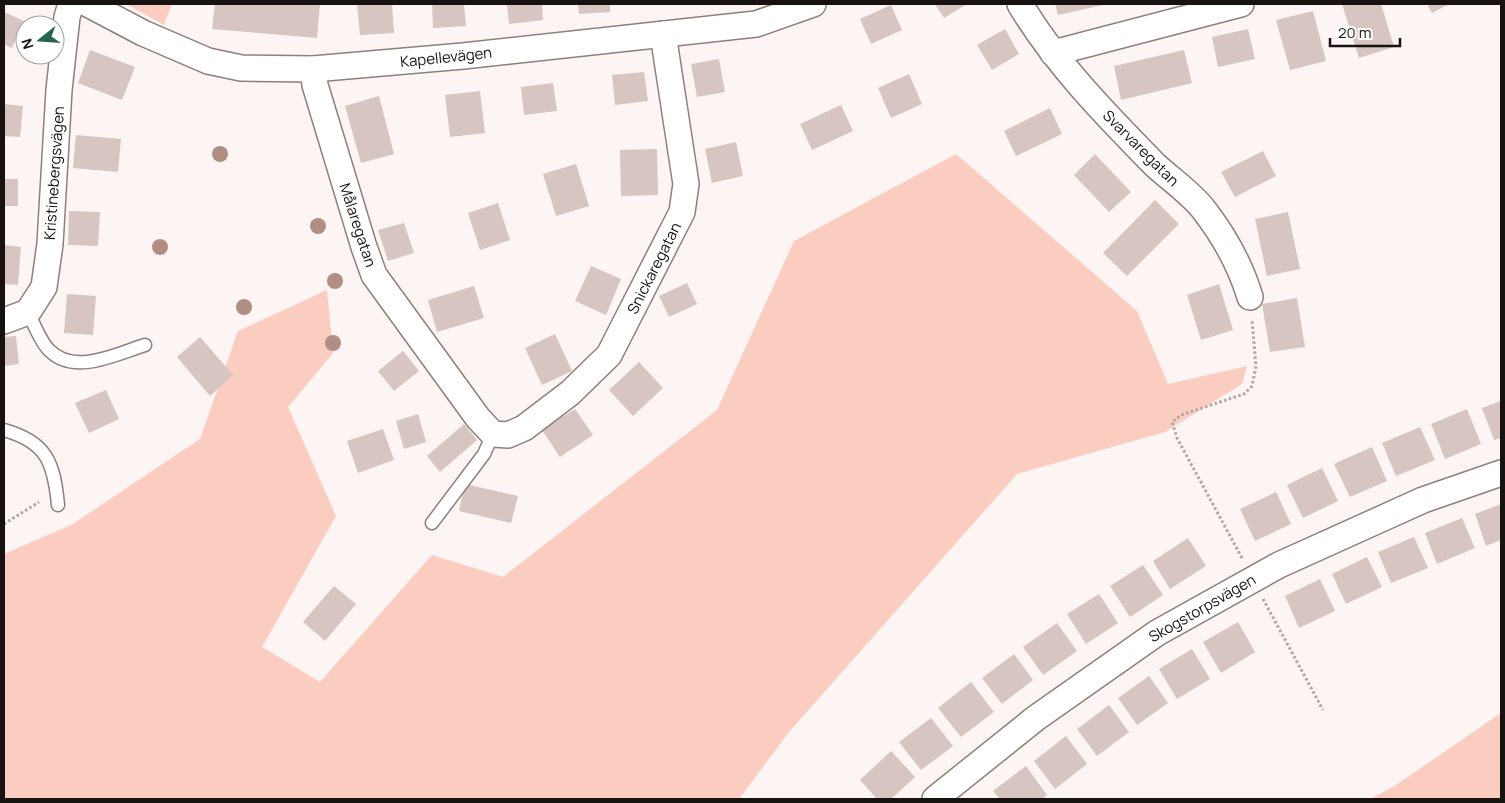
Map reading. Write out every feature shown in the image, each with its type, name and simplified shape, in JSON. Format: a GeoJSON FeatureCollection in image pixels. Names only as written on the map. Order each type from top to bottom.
{"type":"FeatureCollection","features":[{"type":"Feature","properties":{"kind":"street","name":"Kristinebergsvägen"},"geometry":{"type":"LineString","coordinates":[[28,312],[44,287],[50,244],[59,90],[67,17],[72,4]]}},
{"type":"Feature","properties":{"kind":"street","name":"Kapellevägen"},"geometry":{"type":"LineString","coordinates":[[88,4],[143,33],[208,61],[241,68],[313,69],[463,56],[756,24],[813,4]]}},
{"type":"Feature","properties":{"kind":"street","name":"Svarvaregatan"},"geometry":{"type":"LineString","coordinates":[[1020,4],[1053,53],[1155,165],[1204,210],[1243,273],[1250,297]]}},
{"type":"Feature","properties":{"kind":"street"},"geometry":{"type":"LineString","coordinates":[[1053,53],[1241,4]]}},
{"type":"Feature","properties":{"kind":"street","name":"Snickaregatan"},"geometry":{"type":"LineString","coordinates":[[493,434],[508,435],[524,428],[570,393],[610,355],[682,212],[686,184],[663,34]]}},
{"type":"Feature","properties":{"kind":"street","name":"Målaregatan"},"geometry":{"type":"LineString","coordinates":[[313,69],[315,85],[374,275],[478,418],[493,434]]}},
{"type":"Feature","properties":{"kind":"street"},"geometry":{"type":"LineString","coordinates":[[4,320],[28,312]]}},
{"type":"Feature","properties":{"kind":"street","name":"Skogstorpsvägen"},"geometry":{"type":"LineString","coordinates":[[935,799],[1036,718],[1157,633],[1279,565],[1423,500],[1501,473]]}},
{"type":"Feature","properties":{"kind":"lane"},"geometry":{"type":"LineString","coordinates":[[28,312],[47,349],[66,362],[79,363],[145,345]]}},
{"type":"Feature","properties":{"kind":"lane"},"geometry":{"type":"LineString","coordinates":[[4,430],[24,438],[47,456],[55,474],[58,505]]}},
{"type":"Feature","properties":{"kind":"lane"},"geometry":{"type":"LineString","coordinates":[[432,522],[484,454],[493,434]]}},
{"type":"Feature","properties":{"kind":"path"},"geometry":{"type":"LineString","coordinates":[[1250,297],[1256,366],[1252,386],[1244,394],[1181,415],[1172,422],[1177,438],[1323,710]]}},
{"type":"Feature","properties":{"kind":"path"},"geometry":{"type":"LineString","coordinates":[[4,524],[57,491]]}},
{"type":"Feature","properties":{"kind":"shaded area"},"geometry":{"type":"Polygon","coordinates":[[[126,4],[172,4],[164,25],[126,4]]]}},
{"type":"Feature","properties":{"kind":"shaded area"},"geometry":{"type":"Polygon","coordinates":[[[956,154],[1137,311],[1168,384],[1247,366],[1242,384],[1165,432],[1017,474],[789,732],[739,799],[4,799],[4,554],[73,524],[200,439],[238,331],[327,290],[333,353],[288,407],[336,516],[262,647],[320,682],[432,555],[503,577],[717,410],[794,241],[956,154]]]}},
{"type":"Feature","properties":{"kind":"shaded area"},"geometry":{"type":"Polygon","coordinates":[[[1501,713],[1501,799],[1370,799],[1396,785],[1501,713]]]}},
{"type":"Feature","properties":{"kind":"building"},"geometry":{"type":"Polygon","coordinates":[[[215,4],[320,4],[317,38],[212,29],[215,4]]]}},
{"type":"Feature","properties":{"kind":"building"},"geometry":{"type":"Polygon","coordinates":[[[357,4],[392,4],[394,33],[360,35],[357,4]]]}},
{"type":"Feature","properties":{"kind":"building"},"geometry":{"type":"Polygon","coordinates":[[[432,4],[464,4],[466,26],[433,28],[432,4]]]}},
{"type":"Feature","properties":{"kind":"building"},"geometry":{"type":"Polygon","coordinates":[[[507,4],[542,4],[543,20],[509,24],[507,4]]]}},
{"type":"Feature","properties":{"kind":"building"},"geometry":{"type":"Polygon","coordinates":[[[578,4],[610,4],[610,12],[579,14],[578,4]]]}},
{"type":"Feature","properties":{"kind":"building"},"geometry":{"type":"Polygon","coordinates":[[[935,4],[967,4],[944,18],[935,4]]]}},
{"type":"Feature","properties":{"kind":"building"},"geometry":{"type":"Polygon","coordinates":[[[1055,4],[1103,4],[1103,5],[1058,15],[1055,4]]]}},
{"type":"Feature","properties":{"kind":"building"},"geometry":{"type":"Polygon","coordinates":[[[1342,4],[1381,4],[1394,47],[1359,58],[1342,4]]]}},
{"type":"Feature","properties":{"kind":"building"},"geometry":{"type":"Polygon","coordinates":[[[1427,4],[1449,4],[1432,13],[1427,4]]]}},
{"type":"Feature","properties":{"kind":"building"},"geometry":{"type":"Polygon","coordinates":[[[891,5],[902,30],[871,44],[860,19],[891,5]]]}},
{"type":"Feature","properties":{"kind":"building"},"geometry":{"type":"Polygon","coordinates":[[[1313,11],[1326,61],[1290,70],[1276,20],[1313,11]]]}},
{"type":"Feature","properties":{"kind":"building"},"geometry":{"type":"Polygon","coordinates":[[[4,12],[15,17],[15,41],[12,48],[4,44],[4,12]]]}},
{"type":"Feature","properties":{"kind":"building"},"geometry":{"type":"Polygon","coordinates":[[[1005,29],[1019,54],[992,70],[977,45],[1005,29]]]}},
{"type":"Feature","properties":{"kind":"building"},"geometry":{"type":"Polygon","coordinates":[[[1248,29],[1255,59],[1218,67],[1212,37],[1248,29]]]}},
{"type":"Feature","properties":{"kind":"building"},"geometry":{"type":"Polygon","coordinates":[[[90,50],[135,67],[122,100],[78,83],[90,50]]]}},
{"type":"Feature","properties":{"kind":"building"},"geometry":{"type":"Polygon","coordinates":[[[1184,50],[1192,83],[1121,100],[1114,66],[1184,50]]]}},
{"type":"Feature","properties":{"kind":"building"},"geometry":{"type":"Polygon","coordinates":[[[719,59],[725,92],[697,97],[691,64],[719,59]]]}},
{"type":"Feature","properties":{"kind":"building"},"geometry":{"type":"Polygon","coordinates":[[[644,72],[648,101],[615,105],[612,75],[644,72]]]}},
{"type":"Feature","properties":{"kind":"building"},"geometry":{"type":"Polygon","coordinates":[[[909,74],[922,104],[891,118],[878,88],[909,74]]]}},
{"type":"Feature","properties":{"kind":"building"},"geometry":{"type":"Polygon","coordinates":[[[553,83],[557,111],[524,115],[521,87],[553,83]]]}},
{"type":"Feature","properties":{"kind":"building"},"geometry":{"type":"Polygon","coordinates":[[[480,91],[485,133],[450,137],[445,95],[480,91]]]}},
{"type":"Feature","properties":{"kind":"building"},"geometry":{"type":"Polygon","coordinates":[[[379,96],[394,154],[361,163],[345,106],[379,96]]]}},
{"type":"Feature","properties":{"kind":"building"},"geometry":{"type":"Polygon","coordinates":[[[4,104],[23,106],[20,137],[4,136],[4,104]]]}},
{"type":"Feature","properties":{"kind":"building"},"geometry":{"type":"Polygon","coordinates":[[[841,105],[853,131],[812,150],[800,124],[841,105]]]}},
{"type":"Feature","properties":{"kind":"building"},"geometry":{"type":"Polygon","coordinates":[[[1050,108],[1062,134],[1016,156],[1004,131],[1050,108]]]}},
{"type":"Feature","properties":{"kind":"building"},"geometry":{"type":"Polygon","coordinates":[[[76,135],[121,139],[118,172],[73,168],[76,135]]]}},
{"type":"Feature","properties":{"kind":"building"},"geometry":{"type":"Polygon","coordinates":[[[736,142],[743,176],[712,183],[705,149],[736,142]]]}},
{"type":"Feature","properties":{"kind":"building"},"geometry":{"type":"Polygon","coordinates":[[[657,149],[658,195],[621,196],[620,150],[657,149]]]}},
{"type":"Feature","properties":{"kind":"building"},"geometry":{"type":"Polygon","coordinates":[[[1263,151],[1276,176],[1235,197],[1221,172],[1263,151]]]}},
{"type":"Feature","properties":{"kind":"building"},"geometry":{"type":"Polygon","coordinates":[[[1095,154],[1131,192],[1109,212],[1074,175],[1095,154]]]}},
{"type":"Feature","properties":{"kind":"building"},"geometry":{"type":"Polygon","coordinates":[[[576,164],[589,206],[556,216],[543,174],[576,164]]]}},
{"type":"Feature","properties":{"kind":"building"},"geometry":{"type":"Polygon","coordinates":[[[4,179],[18,179],[18,206],[4,206],[4,179]]]}},
{"type":"Feature","properties":{"kind":"building"},"geometry":{"type":"Polygon","coordinates":[[[1155,200],[1179,224],[1127,276],[1103,253],[1155,200]]]}},
{"type":"Feature","properties":{"kind":"building"},"geometry":{"type":"Polygon","coordinates":[[[498,203],[510,240],[480,250],[468,213],[498,203]]]}},
{"type":"Feature","properties":{"kind":"building"},"geometry":{"type":"Polygon","coordinates":[[[69,211],[100,212],[98,246],[68,245],[69,211]]]}},
{"type":"Feature","properties":{"kind":"building"},"geometry":{"type":"Polygon","coordinates":[[[1288,212],[1300,269],[1267,276],[1255,219],[1288,212]]]}},
{"type":"Feature","properties":{"kind":"building"},"geometry":{"type":"Polygon","coordinates":[[[404,223],[414,253],[388,261],[378,230],[404,223]]]}},
{"type":"Feature","properties":{"kind":"building"},"geometry":{"type":"Polygon","coordinates":[[[4,245],[21,247],[18,285],[4,284],[4,245]]]}},
{"type":"Feature","properties":{"kind":"building"},"geometry":{"type":"Polygon","coordinates":[[[591,266],[621,279],[606,315],[575,301],[591,266]]]}},
{"type":"Feature","properties":{"kind":"building"},"geometry":{"type":"Polygon","coordinates":[[[687,283],[697,304],[669,317],[659,296],[687,283]]]}},
{"type":"Feature","properties":{"kind":"building"},"geometry":{"type":"Polygon","coordinates":[[[1219,284],[1233,330],[1201,340],[1187,295],[1219,284]]]}},
{"type":"Feature","properties":{"kind":"building"},"geometry":{"type":"Polygon","coordinates":[[[474,286],[484,318],[437,332],[428,300],[474,286]]]}},
{"type":"Feature","properties":{"kind":"building"},"geometry":{"type":"Polygon","coordinates":[[[67,294],[96,296],[93,335],[64,333],[67,294]]]}},
{"type":"Feature","properties":{"kind":"building"},"geometry":{"type":"Polygon","coordinates":[[[1297,298],[1305,347],[1270,352],[1262,304],[1297,298]]]}},
{"type":"Feature","properties":{"kind":"building"},"geometry":{"type":"Polygon","coordinates":[[[555,334],[572,371],[542,385],[525,348],[555,334]]]}},
{"type":"Feature","properties":{"kind":"building"},"geometry":{"type":"Polygon","coordinates":[[[16,336],[19,364],[4,366],[4,337],[16,336]]]}},
{"type":"Feature","properties":{"kind":"building"},"geometry":{"type":"Polygon","coordinates":[[[200,337],[233,375],[210,396],[177,357],[200,337]]]}},
{"type":"Feature","properties":{"kind":"building"},"geometry":{"type":"Polygon","coordinates":[[[403,351],[419,371],[394,391],[378,371],[403,351]]]}},
{"type":"Feature","properties":{"kind":"building"},"geometry":{"type":"Polygon","coordinates":[[[639,362],[663,388],[633,416],[609,390],[639,362]]]}},
{"type":"Feature","properties":{"kind":"building"},"geometry":{"type":"Polygon","coordinates":[[[106,390],[119,419],[89,433],[75,403],[106,390]]]}},
{"type":"Feature","properties":{"kind":"building"},"geometry":{"type":"Polygon","coordinates":[[[1501,401],[1501,438],[1494,440],[1482,408],[1501,401]]]}},
{"type":"Feature","properties":{"kind":"building"},"geometry":{"type":"Polygon","coordinates":[[[575,409],[593,435],[560,457],[542,430],[575,409]]]}},
{"type":"Feature","properties":{"kind":"building"},"geometry":{"type":"Polygon","coordinates":[[[1467,409],[1481,444],[1445,459],[1431,424],[1467,409]]]}},
{"type":"Feature","properties":{"kind":"building"},"geometry":{"type":"Polygon","coordinates":[[[418,414],[426,442],[404,449],[396,421],[418,414]]]}},
{"type":"Feature","properties":{"kind":"building"},"geometry":{"type":"Polygon","coordinates":[[[464,424],[477,440],[440,472],[427,456],[464,424]]]}},
{"type":"Feature","properties":{"kind":"building"},"geometry":{"type":"Polygon","coordinates":[[[1420,427],[1435,460],[1396,476],[1382,443],[1420,427]]]}},
{"type":"Feature","properties":{"kind":"building"},"geometry":{"type":"Polygon","coordinates":[[[383,429],[394,460],[358,473],[347,441],[383,429]]]}},
{"type":"Feature","properties":{"kind":"building"},"geometry":{"type":"Polygon","coordinates":[[[1372,447],[1387,481],[1350,497],[1334,464],[1372,447]]]}},
{"type":"Feature","properties":{"kind":"building"},"geometry":{"type":"Polygon","coordinates":[[[1322,468],[1338,501],[1303,518],[1287,485],[1322,468]]]}},
{"type":"Feature","properties":{"kind":"building"},"geometry":{"type":"Polygon","coordinates":[[[465,484],[518,496],[511,523],[459,511],[465,484]]]}},
{"type":"Feature","properties":{"kind":"building"},"geometry":{"type":"Polygon","coordinates":[[[1276,492],[1291,524],[1255,541],[1240,509],[1276,492]]]}},
{"type":"Feature","properties":{"kind":"building"},"geometry":{"type":"Polygon","coordinates":[[[1501,504],[1501,540],[1486,546],[1475,514],[1501,504]]]}},
{"type":"Feature","properties":{"kind":"building"},"geometry":{"type":"Polygon","coordinates":[[[1462,518],[1475,548],[1437,564],[1425,533],[1462,518]]]}},
{"type":"Feature","properties":{"kind":"building"},"geometry":{"type":"Polygon","coordinates":[[[1414,537],[1428,568],[1391,583],[1378,552],[1414,537]]]}},
{"type":"Feature","properties":{"kind":"building"},"geometry":{"type":"Polygon","coordinates":[[[1188,538],[1206,566],[1170,589],[1153,561],[1188,538]]]}},
{"type":"Feature","properties":{"kind":"building"},"geometry":{"type":"Polygon","coordinates":[[[1367,557],[1382,587],[1346,604],[1332,574],[1367,557]]]}},
{"type":"Feature","properties":{"kind":"building"},"geometry":{"type":"Polygon","coordinates":[[[1143,565],[1163,595],[1130,617],[1110,586],[1143,565]]]}},
{"type":"Feature","properties":{"kind":"building"},"geometry":{"type":"Polygon","coordinates":[[[1320,579],[1335,611],[1299,628],[1285,596],[1320,579]]]}},
{"type":"Feature","properties":{"kind":"building"},"geometry":{"type":"Polygon","coordinates":[[[334,586],[356,604],[325,641],[303,622],[334,586]]]}},
{"type":"Feature","properties":{"kind":"building"},"geometry":{"type":"Polygon","coordinates":[[[1099,594],[1118,623],[1086,644],[1067,614],[1099,594]]]}},
{"type":"Feature","properties":{"kind":"building"},"geometry":{"type":"Polygon","coordinates":[[[1238,622],[1255,652],[1221,673],[1203,642],[1238,622]]]}},
{"type":"Feature","properties":{"kind":"building"},"geometry":{"type":"Polygon","coordinates":[[[1057,623],[1077,651],[1043,675],[1023,647],[1057,623]]]}},
{"type":"Feature","properties":{"kind":"building"},"geometry":{"type":"Polygon","coordinates":[[[1192,649],[1210,679],[1177,699],[1159,669],[1192,649]]]}},
{"type":"Feature","properties":{"kind":"building"},"geometry":{"type":"Polygon","coordinates":[[[1014,654],[1033,680],[1002,704],[982,678],[1014,654]]]}},
{"type":"Feature","properties":{"kind":"building"},"geometry":{"type":"Polygon","coordinates":[[[1149,676],[1168,703],[1137,725],[1118,698],[1149,676]]]}},
{"type":"Feature","properties":{"kind":"building"},"geometry":{"type":"Polygon","coordinates":[[[971,682],[994,712],[961,737],[938,708],[971,682]]]}},
{"type":"Feature","properties":{"kind":"building"},"geometry":{"type":"Polygon","coordinates":[[[1109,705],[1129,732],[1097,756],[1077,729],[1109,705]]]}},
{"type":"Feature","properties":{"kind":"building"},"geometry":{"type":"Polygon","coordinates":[[[931,718],[953,746],[921,770],[899,742],[931,718]]]}},
{"type":"Feature","properties":{"kind":"building"},"geometry":{"type":"Polygon","coordinates":[[[1066,736],[1087,764],[1055,789],[1034,761],[1066,736]]]}},
{"type":"Feature","properties":{"kind":"building"},"geometry":{"type":"Polygon","coordinates":[[[891,751],[915,777],[891,799],[877,799],[860,780],[891,751]]]}},
{"type":"Feature","properties":{"kind":"building"},"geometry":{"type":"Polygon","coordinates":[[[1026,766],[1047,795],[1042,799],[1000,799],[993,791],[1026,766]]]}}]}
